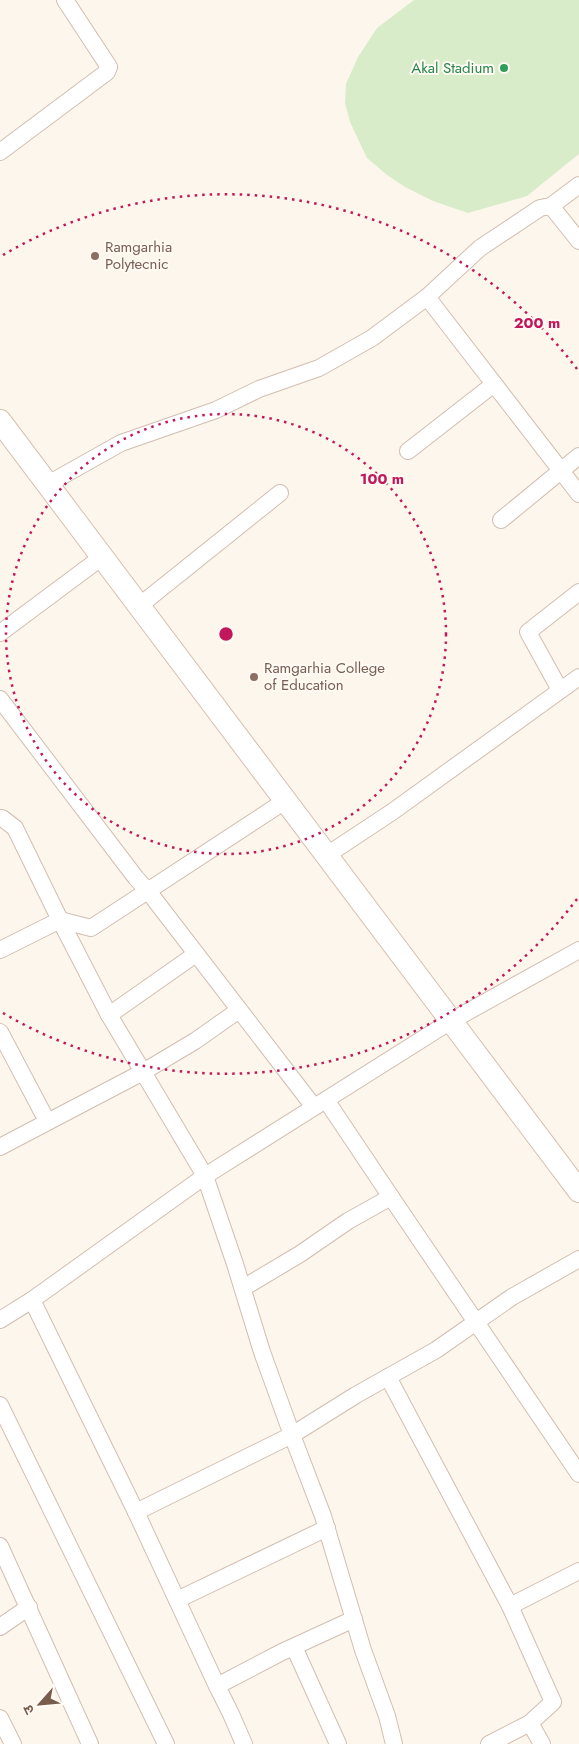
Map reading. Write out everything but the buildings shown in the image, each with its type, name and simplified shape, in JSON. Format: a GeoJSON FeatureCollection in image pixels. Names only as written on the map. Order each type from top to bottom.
{"type":"FeatureCollection","features":[{"type":"Feature","properties":{"kind":"main road"},"geometry":{"type":"LineString","coordinates":[[0,421],[579,1191]]}},
{"type":"Feature","properties":{"kind":"street"},"geometry":{"type":"LineString","coordinates":[[0,152],[107,72],[109,67],[65,0]]}},
{"type":"Feature","properties":{"kind":"street"},"geometry":{"type":"LineString","coordinates":[[48,484],[121,443],[216,410],[259,389],[318,368],[372,338],[427,297],[480,248],[540,208],[551,206],[579,184]]}},
{"type":"Feature","properties":{"kind":"street"},"geometry":{"type":"LineString","coordinates":[[551,206],[579,241]]}},
{"type":"Feature","properties":{"kind":"street"},"geometry":{"type":"LineString","coordinates":[[427,297],[579,494]]}},
{"type":"Feature","properties":{"kind":"street"},"geometry":{"type":"LineString","coordinates":[[408,451],[494,384]]}},
{"type":"Feature","properties":{"kind":"street"},"geometry":{"type":"LineString","coordinates":[[501,520],[579,456]]}},
{"type":"Feature","properties":{"kind":"street"},"geometry":{"type":"LineString","coordinates":[[139,606],[280,493]]}},
{"type":"Feature","properties":{"kind":"street"},"geometry":{"type":"LineString","coordinates":[[0,633],[102,557]]}},
{"type":"Feature","properties":{"kind":"street"},"geometry":{"type":"LineString","coordinates":[[560,690],[528,632],[579,592]]}},
{"type":"Feature","properties":{"kind":"street"},"geometry":{"type":"LineString","coordinates":[[327,855],[392,812],[579,676]]}},
{"type":"Feature","properties":{"kind":"street"},"geometry":{"type":"LineString","coordinates":[[0,698],[239,1010],[320,1104],[391,1197],[579,1474]]}},
{"type":"Feature","properties":{"kind":"street"},"geometry":{"type":"LineString","coordinates":[[0,950],[60,920],[91,928],[285,801]]}},
{"type":"Feature","properties":{"kind":"street"},"geometry":{"type":"LineString","coordinates":[[0,818],[15,828],[109,1015],[205,1176],[243,1288],[262,1352],[327,1528],[363,1650],[387,1716],[394,1744]]}},
{"type":"Feature","properties":{"kind":"street"},"geometry":{"type":"LineString","coordinates":[[0,1320],[32,1300],[205,1176],[451,1021],[579,950]]}},
{"type":"Feature","properties":{"kind":"street"},"geometry":{"type":"LineString","coordinates":[[109,1015],[196,954]]}},
{"type":"Feature","properties":{"kind":"street"},"geometry":{"type":"LineString","coordinates":[[0,1146],[143,1072],[195,1041],[239,1010]]}},
{"type":"Feature","properties":{"kind":"street"},"geometry":{"type":"LineString","coordinates":[[0,1032],[47,1121]]}},
{"type":"Feature","properties":{"kind":"street"},"geometry":{"type":"LineString","coordinates":[[243,1288],[300,1254],[348,1221],[391,1197]]}},
{"type":"Feature","properties":{"kind":"street"},"geometry":{"type":"LineString","coordinates":[[136,1512],[292,1435],[436,1350],[512,1297],[579,1259]]}},
{"type":"Feature","properties":{"kind":"street"},"geometry":{"type":"LineString","coordinates":[[32,1300],[136,1512],[217,1686],[232,1714],[244,1744]]}},
{"type":"Feature","properties":{"kind":"street"},"geometry":{"type":"LineString","coordinates":[[388,1377],[510,1606],[553,1702],[530,1722],[489,1744]]}},
{"type":"Feature","properties":{"kind":"street"},"geometry":{"type":"LineString","coordinates":[[0,1405],[166,1744]]}},
{"type":"Feature","properties":{"kind":"street"},"geometry":{"type":"LineString","coordinates":[[177,1600],[327,1528]]}},
{"type":"Feature","properties":{"kind":"street"},"geometry":{"type":"LineString","coordinates":[[0,1546],[90,1744]]}},
{"type":"Feature","properties":{"kind":"street"},"geometry":{"type":"LineString","coordinates":[[510,1606],[579,1571]]}},
{"type":"Feature","properties":{"kind":"street"},"geometry":{"type":"LineString","coordinates":[[0,1627],[29,1607]]}},
{"type":"Feature","properties":{"kind":"street"},"geometry":{"type":"LineString","coordinates":[[217,1686],[354,1619]]}},
{"type":"Feature","properties":{"kind":"street"},"geometry":{"type":"LineString","coordinates":[[294,1647],[338,1744]]}},
{"type":"Feature","properties":{"kind":"street"},"geometry":{"type":"LineString","coordinates":[[0,1718],[13,1744]]}},
{"type":"Feature","properties":{"kind":"street"},"geometry":{"type":"LineString","coordinates":[[530,1722],[542,1744]]}},
{"type":"Feature","properties":{"kind":"green space"},"geometry":{"type":"Polygon","coordinates":[[[414,0],[579,0],[579,154],[527,196],[468,213],[433,201],[405,187],[367,158],[350,122],[345,103],[346,84],[358,57],[377,28],[414,0]]]}},
{"type":"Feature","properties":{"kind":"place","name":"Akal Stadium"},"geometry":{"type":"Point","coordinates":[504,68]}},
{"type":"Feature","properties":{"kind":"place","name":"Ramgarhia Polytecnic"},"geometry":{"type":"Point","coordinates":[95,256]}},
{"type":"Feature","properties":{"kind":"place","name":"Ramgarhia College of Education"},"geometry":{"type":"Point","coordinates":[254,677]}}]}
